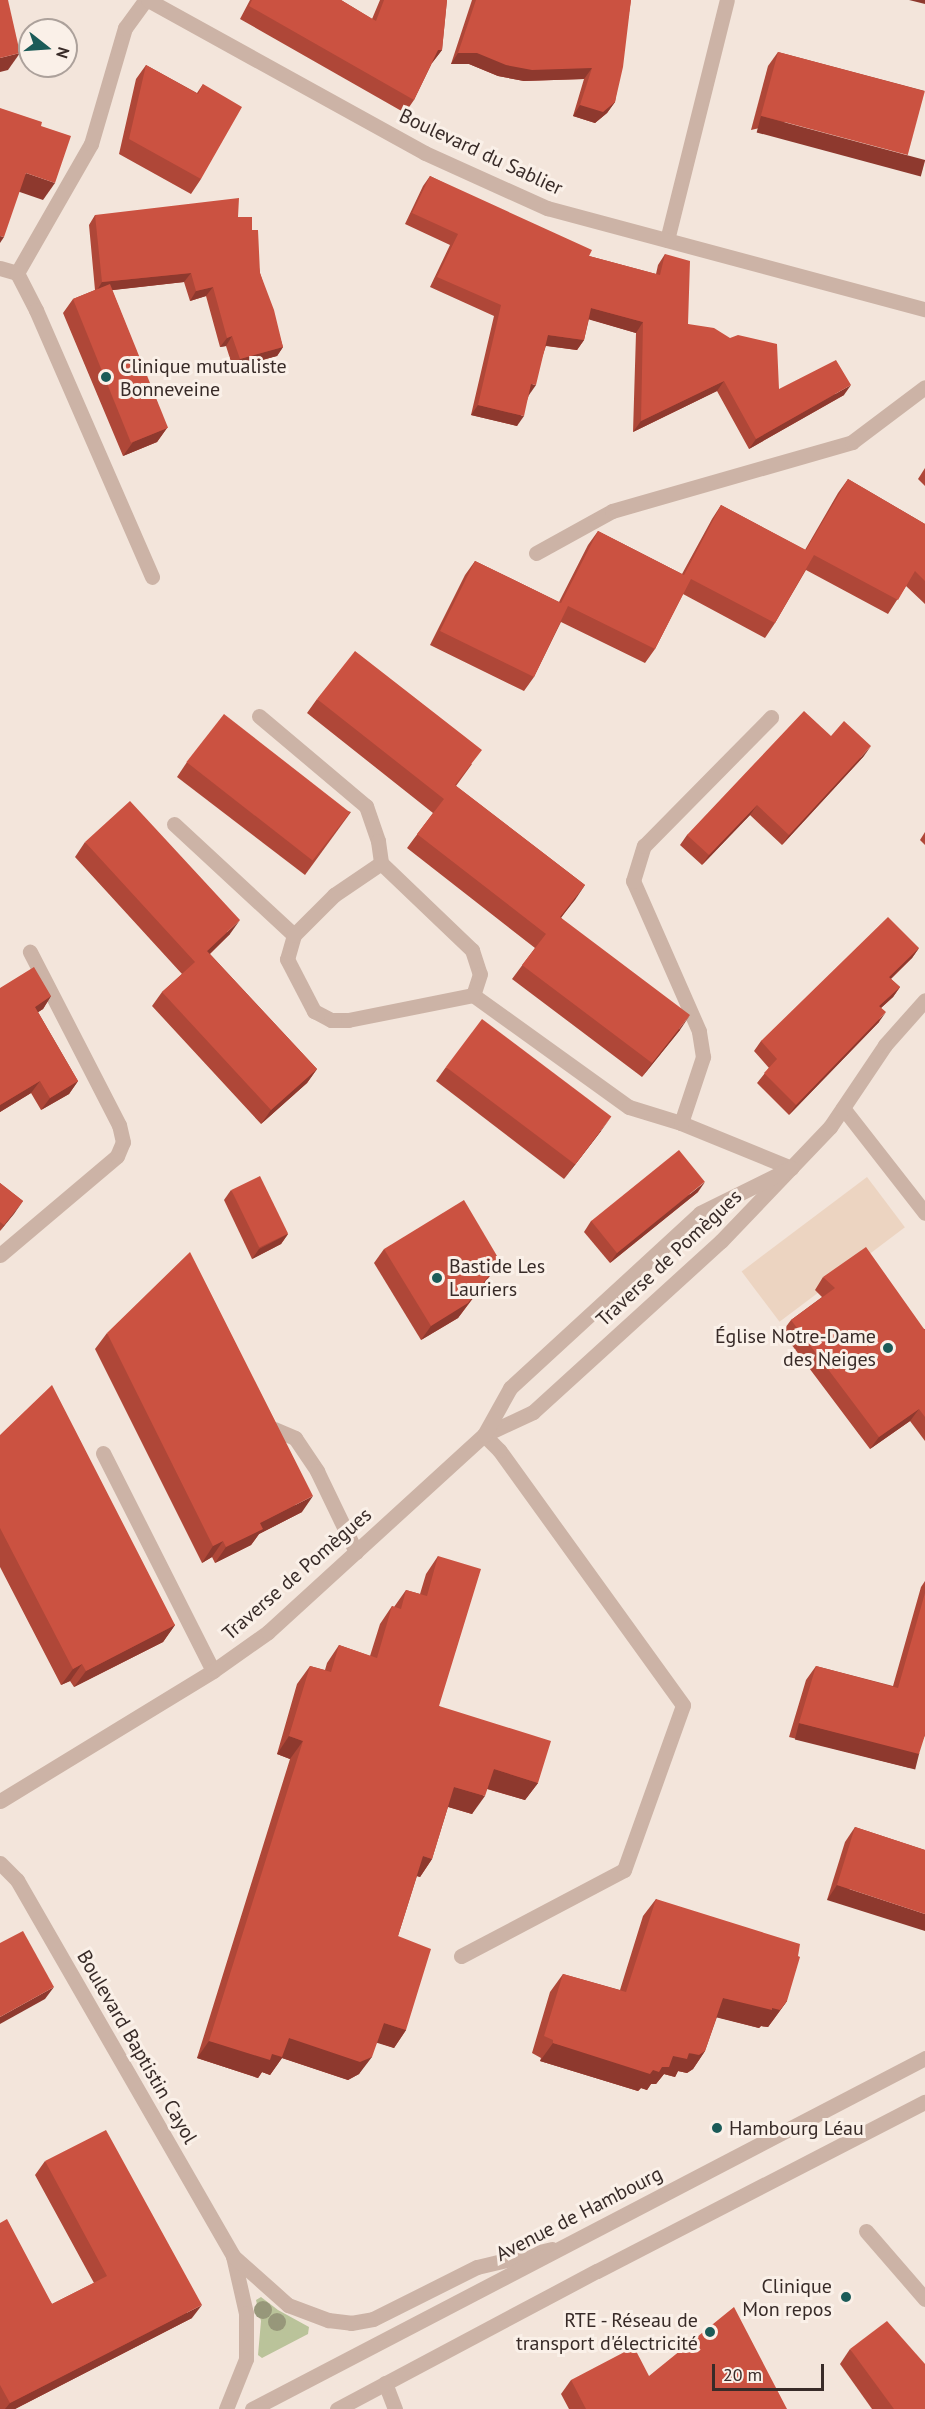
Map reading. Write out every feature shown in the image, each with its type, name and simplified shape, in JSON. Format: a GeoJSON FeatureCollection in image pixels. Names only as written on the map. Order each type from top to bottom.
{"type":"FeatureCollection","features":[{"type":"Feature","properties":{"kind":"street","name":"Boulevard du Sablier"},"geometry":{"type":"LineString","coordinates":[[146,0],[425,153],[546,208],[925,309]]}},
{"type":"Feature","properties":{"kind":"street"},"geometry":{"type":"LineString","coordinates":[[17,273],[91,144],[125,28],[146,0]]}},
{"type":"Feature","properties":{"kind":"street"},"geometry":{"type":"LineString","coordinates":[[667,240],[727,0]]}},
{"type":"Feature","properties":{"kind":"street"},"geometry":{"type":"LineString","coordinates":[[0,268],[17,273],[152,577]]}},
{"type":"Feature","properties":{"kind":"street"},"geometry":{"type":"LineString","coordinates":[[536,553],[612,511],[852,442],[925,387]]}},
{"type":"Feature","properties":{"kind":"street"},"geometry":{"type":"LineString","coordinates":[[259,716],[366,806],[378,841],[381,863],[471,950],[480,974],[473,995]]}},
{"type":"Feature","properties":{"kind":"street"},"geometry":{"type":"LineString","coordinates":[[681,1123],[703,1057],[699,1031],[633,881],[644,846],[771,717]]}},
{"type":"Feature","properties":{"kind":"street"},"geometry":{"type":"LineString","coordinates":[[174,824],[294,935]]}},
{"type":"Feature","properties":{"kind":"street"},"geometry":{"type":"LineString","coordinates":[[381,863],[334,895],[294,935],[287,959],[314,1011],[331,1020],[348,1020],[473,995],[629,1107],[681,1123],[790,1168]]}},
{"type":"Feature","properties":{"kind":"street"},"geometry":{"type":"LineString","coordinates":[[0,1255],[117,1156],[123,1142],[119,1125],[30,952]]}},
{"type":"Feature","properties":{"kind":"street","name":"Traverse de Pomègues"},"geometry":{"type":"LineString","coordinates":[[0,1801],[213,1671],[268,1632],[484,1435],[533,1412],[721,1241],[830,1127],[885,1045],[925,1000]]}},
{"type":"Feature","properties":{"kind":"street"},"geometry":{"type":"LineString","coordinates":[[843,1108],[925,1213]]}},
{"type":"Feature","properties":{"kind":"street","name":"Traverse de Pomègues"},"geometry":{"type":"LineString","coordinates":[[484,1435],[510,1388],[700,1213],[790,1168]]}},
{"type":"Feature","properties":{"kind":"street"},"geometry":{"type":"LineString","coordinates":[[274,1429],[295,1438],[318,1471],[356,1552]]}},
{"type":"Feature","properties":{"kind":"street"},"geometry":{"type":"LineString","coordinates":[[461,1956],[624,1870],[682,1705],[499,1450],[484,1435]]}},
{"type":"Feature","properties":{"kind":"street"},"geometry":{"type":"LineString","coordinates":[[103,1453],[213,1671]]}},
{"type":"Feature","properties":{"kind":"street","name":"Boulevard Baptistin Cayol"},"geometry":{"type":"LineString","coordinates":[[0,1863],[17,1880],[233,2256],[246,2313],[246,2359],[226,2409]]}},
{"type":"Feature","properties":{"kind":"street","name":"Avenue de Hambourg"},"geometry":{"type":"LineString","coordinates":[[252,2409],[925,2058]]}},
{"type":"Feature","properties":{"kind":"street"},"geometry":{"type":"LineString","coordinates":[[337,2409],[925,2102]]}},
{"type":"Feature","properties":{"kind":"street"},"geometry":{"type":"LineString","coordinates":[[866,2231],[925,2299]]}},
{"type":"Feature","properties":{"kind":"street","name":"Boulevard Baptistin Cayol"},"geometry":{"type":"LineString","coordinates":[[233,2256],[288,2305],[328,2320],[351,2323],[373,2319],[477,2267],[561,2247]]}},
{"type":"Feature","properties":{"kind":"street"},"geometry":{"type":"LineString","coordinates":[[385,2383],[395,2409]]}},
{"type":"Feature","properties":{"kind":"green space"},"geometry":{"type":"Polygon","coordinates":[[[261,2297],[278,2310],[309,2327],[308,2334],[262,2358],[258,2355],[261,2321],[256,2300],[261,2297]]]}},
{"type":"Feature","properties":{"kind":"shaded area"},"geometry":{"type":"Polygon","coordinates":[[[867,1177],[905,1227],[780,1322],[742,1271],[867,1177]]]}},
{"type":"Feature","properties":{"kind":"building"},"geometry":{"type":"Polygon","coordinates":[[[0,0],[8,0],[18,54],[0,58],[0,0]]]}},
{"type":"Feature","properties":{"kind":"building"},"geometry":{"type":"Polygon","coordinates":[[[252,0],[341,0],[376,21],[384,0],[447,0],[442,50],[438,50],[414,100],[249,6],[252,0]]]}},
{"type":"Feature","properties":{"kind":"building"},"geometry":{"type":"Polygon","coordinates":[[[476,0],[631,0],[623,67],[615,102],[603,112],[580,105],[592,68],[532,70],[506,65],[477,53],[458,53],[476,0]]]}},
{"type":"Feature","properties":{"kind":"building"},"geometry":{"type":"Polygon","coordinates":[[[778,52],[925,91],[908,155],[761,116],[778,52]]]}},
{"type":"Feature","properties":{"kind":"building"},"geometry":{"type":"Polygon","coordinates":[[[146,65],[198,94],[203,84],[242,107],[201,179],[129,139],[146,65]]]}},
{"type":"Feature","properties":{"kind":"building"},"geometry":{"type":"Polygon","coordinates":[[[0,108],[42,122],[41,126],[71,136],[55,183],[26,173],[4,237],[0,236],[0,108]]]}},
{"type":"Feature","properties":{"kind":"building"},"geometry":{"type":"Polygon","coordinates":[[[430,176],[592,250],[589,256],[660,275],[665,254],[690,261],[688,324],[714,328],[730,338],[738,335],[777,344],[779,389],[836,360],[851,385],[756,439],[724,381],[641,421],[643,322],[591,308],[584,340],[548,335],[536,385],[531,384],[524,416],[478,405],[501,305],[437,277],[458,234],[412,213],[430,176]]]}},
{"type":"Feature","properties":{"kind":"building"},"geometry":{"type":"Polygon","coordinates":[[[239,198],[238,217],[252,217],[252,230],[258,230],[260,273],[274,310],[283,347],[240,359],[232,336],[227,338],[213,287],[196,291],[191,273],[102,282],[95,215],[239,198]]]}},
{"type":"Feature","properties":{"kind":"building"},"geometry":{"type":"Polygon","coordinates":[[[110,284],[168,428],[131,443],[73,299],[110,284]]]}},
{"type":"Feature","properties":{"kind":"building"},"geometry":{"type":"Polygon","coordinates":[[[848,479],[925,524],[925,581],[915,571],[898,600],[814,555],[775,623],[691,579],[655,649],[568,606],[534,677],[440,631],[475,561],[561,603],[598,531],[684,575],[721,505],[806,550],[848,479]]]}},
{"type":"Feature","properties":{"kind":"building"},"geometry":{"type":"Polygon","coordinates":[[[355,651],[482,750],[455,785],[585,885],[560,917],[690,1015],[652,1063],[522,965],[546,934],[417,834],[444,799],[317,699],[355,651]]]}},
{"type":"Feature","properties":{"kind":"building"},"geometry":{"type":"Polygon","coordinates":[[[804,711],[831,736],[844,721],[871,746],[789,835],[757,805],[709,855],[687,835],[804,711]]]}},
{"type":"Feature","properties":{"kind":"building"},"geometry":{"type":"Polygon","coordinates":[[[224,714],[350,813],[313,861],[186,762],[224,714]]]}},
{"type":"Feature","properties":{"kind":"building"},"geometry":{"type":"Polygon","coordinates":[[[130,801],[240,920],[207,951],[317,1069],[271,1110],[162,992],[195,962],[85,842],[130,801]]]}},
{"type":"Feature","properties":{"kind":"building"},"geometry":{"type":"Polygon","coordinates":[[[888,917],[919,948],[889,977],[900,987],[879,1006],[886,1012],[796,1105],[764,1073],[777,1059],[761,1041],[888,917]]]}},
{"type":"Feature","properties":{"kind":"building"},"geometry":{"type":"Polygon","coordinates":[[[34,967],[51,996],[35,1007],[78,1081],[50,1098],[40,1081],[0,1105],[0,988],[34,967]]]}},
{"type":"Feature","properties":{"kind":"building"},"geometry":{"type":"Polygon","coordinates":[[[482,1019],[611,1116],[575,1164],[446,1067],[482,1019]]]}},
{"type":"Feature","properties":{"kind":"building"},"geometry":{"type":"Polygon","coordinates":[[[679,1150],[705,1182],[617,1253],[591,1221],[679,1150]]]}},
{"type":"Feature","properties":{"kind":"building"},"geometry":{"type":"Polygon","coordinates":[[[260,1176],[288,1234],[259,1248],[231,1190],[260,1176]]]}},
{"type":"Feature","properties":{"kind":"building"},"geometry":{"type":"Polygon","coordinates":[[[0,1183],[23,1201],[4,1225],[0,1222],[0,1183]]]}},
{"type":"Feature","properties":{"kind":"building","name":"Bastide Les Lauriers"},"geometry":{"type":"Polygon","coordinates":[[[464,1200],[500,1261],[468,1303],[431,1326],[384,1249],[464,1200]]]}},
{"type":"Feature","properties":{"kind":"building"},"geometry":{"type":"Polygon","coordinates":[[[866,1247],[925,1329],[925,1417],[919,1409],[879,1437],[791,1320],[835,1288],[823,1277],[866,1247]]]}},
{"type":"Feature","properties":{"kind":"building"},"geometry":{"type":"Polygon","coordinates":[[[190,1252],[313,1496],[260,1523],[263,1529],[226,1547],[223,1541],[213,1546],[107,1333],[190,1252]]]}},
{"type":"Feature","properties":{"kind":"building"},"geometry":{"type":"Polygon","coordinates":[[[52,1385],[175,1625],[86,1671],[82,1664],[73,1669],[0,1528],[0,1435],[52,1385]]]}},
{"type":"Feature","properties":{"kind":"building"},"geometry":{"type":"Polygon","coordinates":[[[438,1556],[481,1569],[439,1706],[551,1741],[538,1783],[494,1769],[485,1796],[454,1787],[432,1859],[423,1856],[398,1936],[431,1949],[406,2030],[384,2023],[372,2057],[360,2062],[289,2038],[282,2057],[272,2054],[270,2060],[209,2041],[303,1741],[289,1736],[310,1666],[331,1672],[339,1645],[377,1658],[392,1606],[401,1609],[406,1590],[427,1596],[438,1556]]]}},
{"type":"Feature","properties":{"kind":"building"},"geometry":{"type":"Polygon","coordinates":[[[925,1593],[925,1735],[919,1754],[799,1723],[816,1666],[898,1688],[925,1593]]]}},
{"type":"Feature","properties":{"kind":"building"},"geometry":{"type":"Polygon","coordinates":[[[855,1827],[925,1850],[925,1914],[837,1885],[855,1827]]]}},
{"type":"Feature","properties":{"kind":"building"},"geometry":{"type":"Polygon","coordinates":[[[656,1899],[800,1944],[798,1956],[800,1957],[787,2001],[780,2010],[772,2008],[772,2010],[723,1998],[705,2051],[699,2055],[689,2053],[687,2059],[673,2056],[669,2067],[662,2067],[659,2072],[653,2070],[650,2074],[553,2043],[553,2040],[544,2036],[563,1974],[626,1992],[656,1899]]]}},
{"type":"Feature","properties":{"kind":"building"},"geometry":{"type":"Polygon","coordinates":[[[23,1931],[54,1987],[0,2017],[0,1943],[23,1931]]]}},
{"type":"Feature","properties":{"kind":"building"},"geometry":{"type":"Polygon","coordinates":[[[106,2130],[202,2305],[10,2403],[0,2385],[0,2223],[7,2219],[52,2304],[107,2276],[45,2161],[106,2130]]]}},
{"type":"Feature","properties":{"kind":"building"},"geometry":{"type":"Polygon","coordinates":[[[734,2307],[787,2409],[586,2409],[571,2380],[634,2347],[649,2376],[734,2307]]]}},
{"type":"Feature","properties":{"kind":"building"},"geometry":{"type":"Polygon","coordinates":[[[887,2321],[925,2364],[925,2409],[894,2409],[850,2349],[887,2321]]]}},
{"type":"Feature","properties":{"kind":"place","name":"Clinique mutualiste Bonneveine"},"geometry":{"type":"Point","coordinates":[106,377]}},
{"type":"Feature","properties":{"kind":"place","name":"Bastide Les Lauriers"},"geometry":{"type":"Point","coordinates":[437,1278]}},
{"type":"Feature","properties":{"kind":"place","name":"Église Notre-Dame des Neiges"},"geometry":{"type":"Point","coordinates":[888,1348]}},
{"type":"Feature","properties":{"kind":"place","name":"Hambourg Léau"},"geometry":{"type":"Point","coordinates":[717,2128]}},
{"type":"Feature","properties":{"kind":"place","name":"Clinique Mon repos"},"geometry":{"type":"Point","coordinates":[846,2297]}},
{"type":"Feature","properties":{"kind":"place","name":"RTE - Réseau de transport d'électricité"},"geometry":{"type":"Point","coordinates":[710,2332]}}]}
